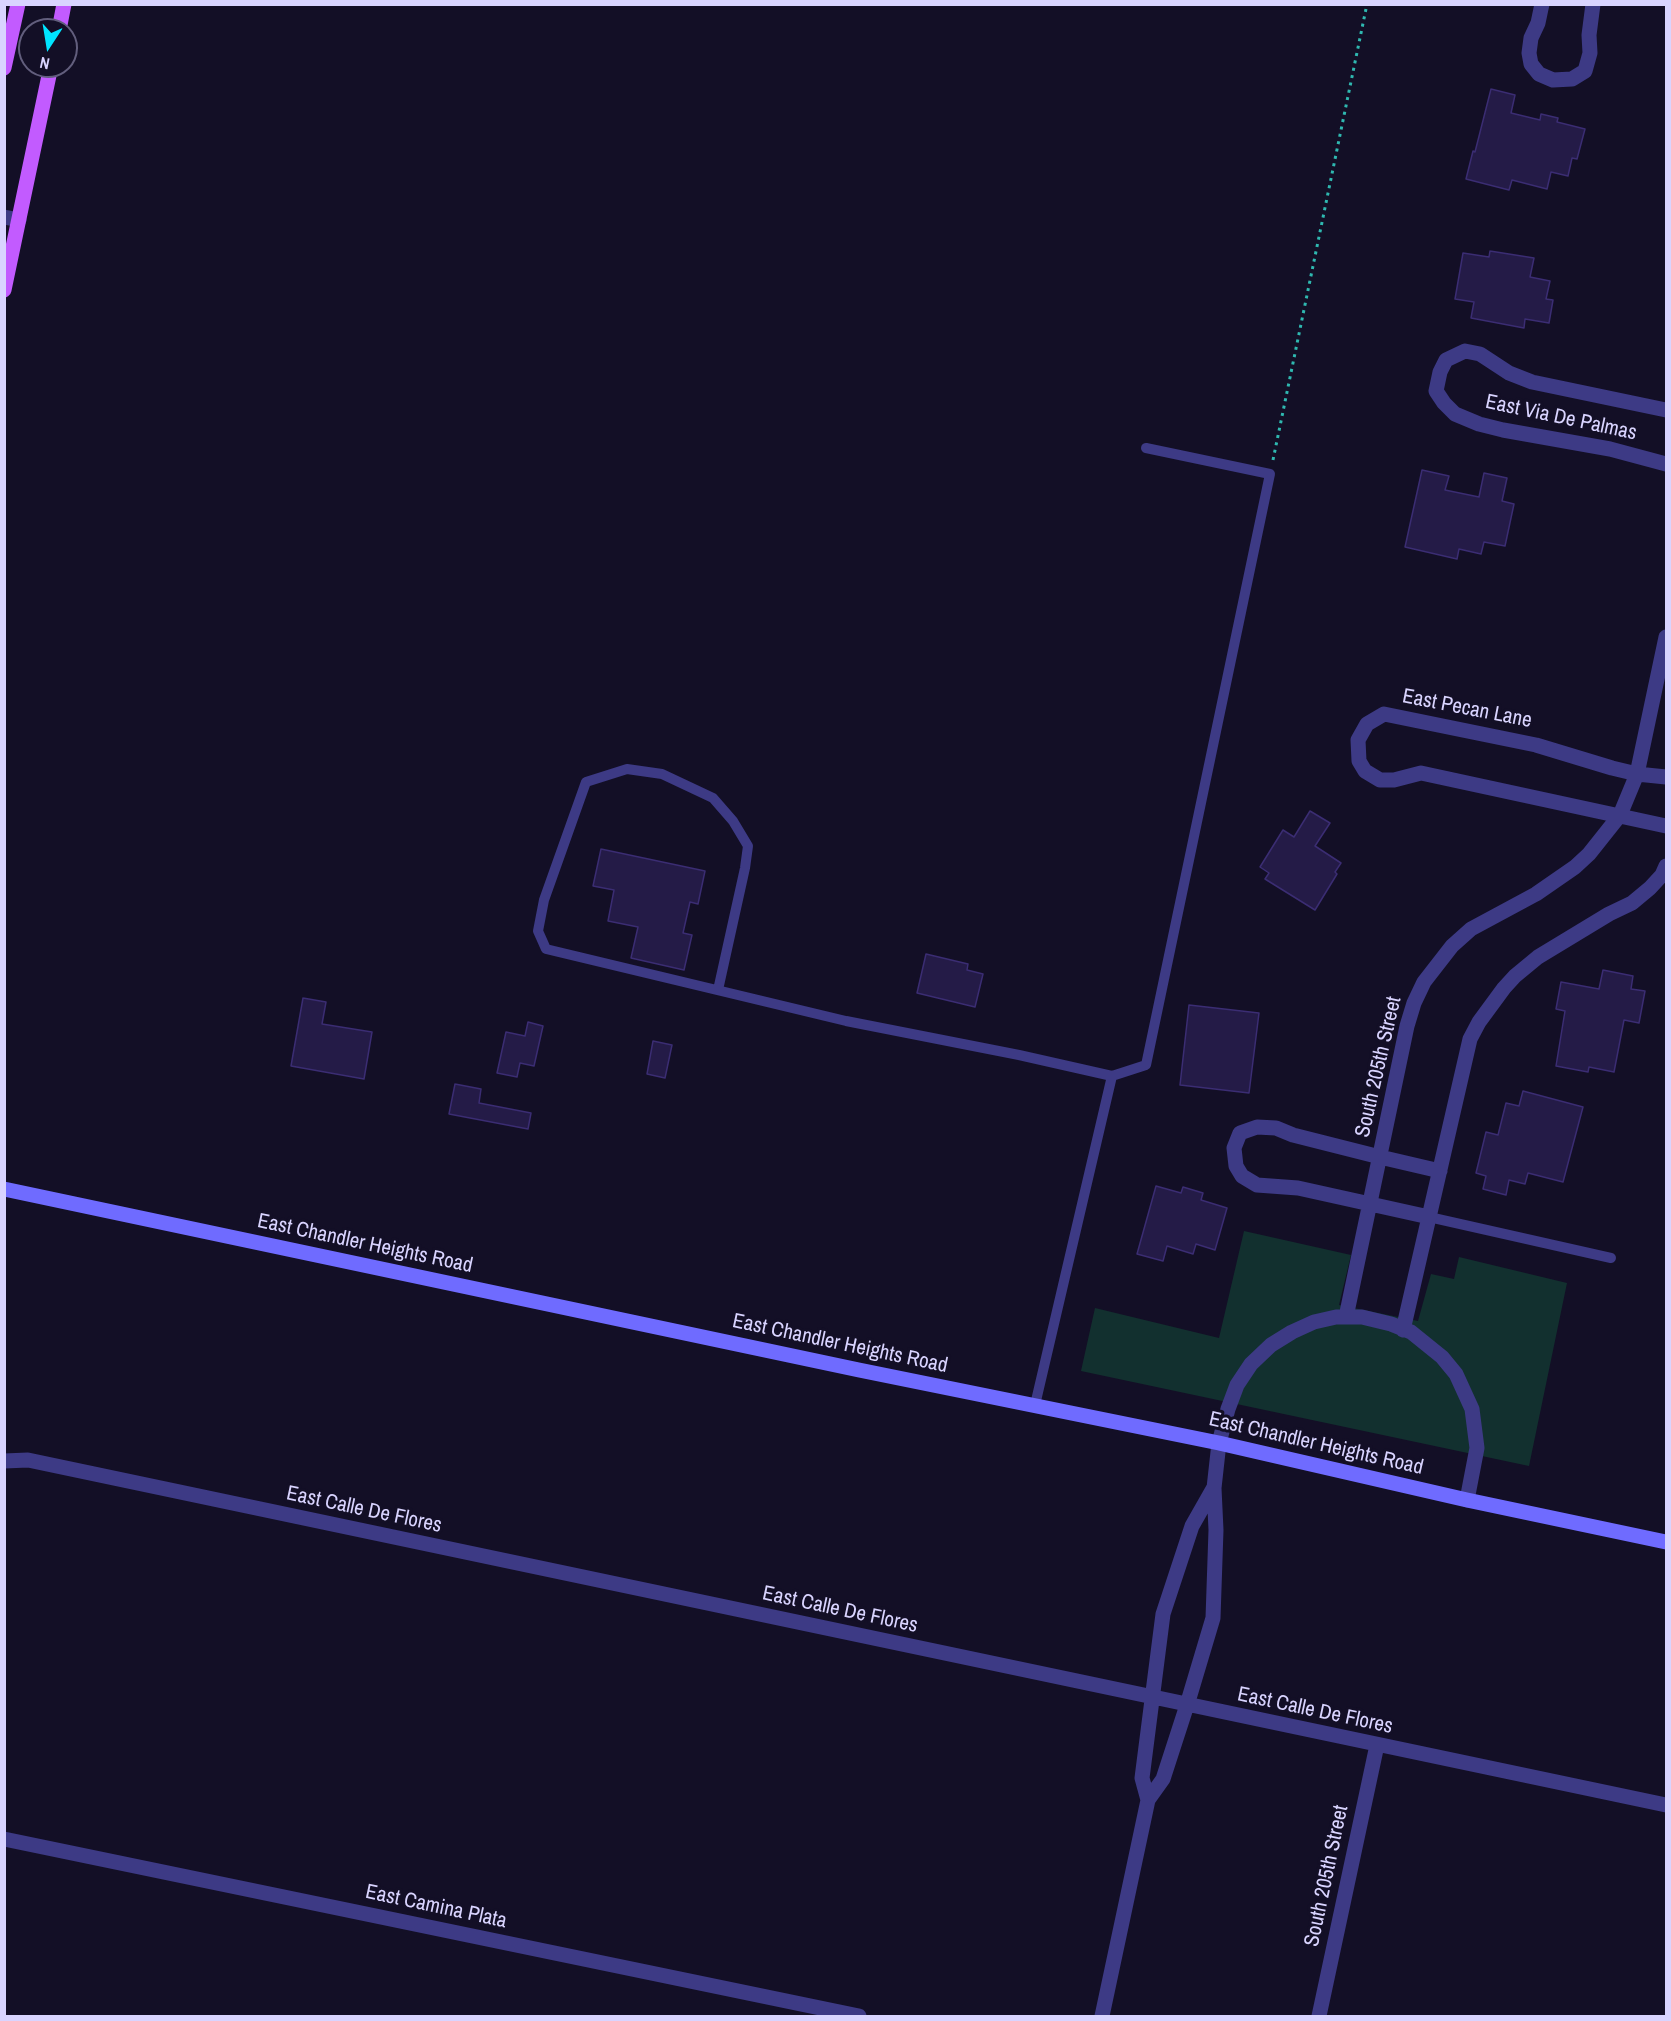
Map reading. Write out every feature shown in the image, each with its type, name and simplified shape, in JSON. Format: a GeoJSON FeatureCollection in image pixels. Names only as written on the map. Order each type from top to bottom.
{"type":"FeatureCollection","features":[{"type":"Feature","properties":{"kind":"main road"},"geometry":{"type":"LineString","coordinates":[[4,68],[18,4]]}},
{"type":"Feature","properties":{"kind":"main road"},"geometry":{"type":"LineString","coordinates":[[4,290],[12,219],[48,78]]}},
{"type":"Feature","properties":{"kind":"main road","name":"East Chandler Heights Road"},"geometry":{"type":"LineString","coordinates":[[4,1189],[1219,1443],[1467,1500],[1666,1542]]}},
{"type":"Feature","properties":{"kind":"street"},"geometry":{"type":"LineString","coordinates":[[1542,4],[1538,23],[1531,38],[1529,53],[1531,64],[1539,74],[1553,80],[1572,79],[1585,71],[1590,53],[1588,35],[1593,4]]}},
{"type":"Feature","properties":{"kind":"street","name":"East Via De Palmas"},"geometry":{"type":"LineString","coordinates":[[1666,411],[1532,382],[1509,373],[1480,354],[1465,351],[1446,360],[1440,372],[1436,391],[1455,414],[1479,424],[1610,449],[1666,464]]}},
{"type":"Feature","properties":{"kind":"street","name":"South 205th Street"},"geometry":{"type":"LineString","coordinates":[[1346,1317],[1407,1026],[1414,1003],[1424,982],[1452,946],[1471,929],[1536,894],[1575,867],[1620,815],[1637,774],[1666,637]]}},
{"type":"Feature","properties":{"kind":"street","name":"East Pecan Lane"},"geometry":{"type":"LineString","coordinates":[[1666,777],[1637,774],[1536,745],[1384,714],[1367,724],[1358,740],[1359,761],[1365,771],[1380,780],[1394,780],[1421,773],[1666,826]]}},
{"type":"Feature","properties":{"kind":"street"},"geometry":{"type":"LineString","coordinates":[[1403,1330],[1470,1039],[1490,1006],[1515,976],[1609,914],[1632,903],[1662,875],[1666,866]]}},
{"type":"Feature","properties":{"kind":"street"},"geometry":{"type":"LineString","coordinates":[[1429,1217],[1298,1188],[1257,1185],[1242,1176],[1236,1167],[1234,1148],[1240,1133],[1257,1127],[1276,1128],[1293,1135],[1440,1171]]}},
{"type":"Feature","properties":{"kind":"street"},"geometry":{"type":"LineString","coordinates":[[1102,2016],[1148,1800],[1163,1779],[1213,1618],[1216,1530],[1214,1488],[1219,1443],[1237,1385],[1251,1364],[1270,1345],[1292,1332],[1314,1322],[1346,1317],[1362,1317],[1403,1330],[1427,1344],[1456,1374],[1472,1409],[1477,1448],[1467,1500]]}},
{"type":"Feature","properties":{"kind":"street","name":"East Calle De Flores"},"geometry":{"type":"LineString","coordinates":[[4,1461],[28,1460],[1187,1706],[1666,1805]]}},
{"type":"Feature","properties":{"kind":"street"},"geometry":{"type":"LineString","coordinates":[[1148,1800],[1142,1778],[1162,1614],[1192,1526],[1214,1488]]}},
{"type":"Feature","properties":{"kind":"street","name":"South 205th Street"},"geometry":{"type":"LineString","coordinates":[[1318,2016],[1377,1745]]}},
{"type":"Feature","properties":{"kind":"street","name":"East Camina Plata"},"geometry":{"type":"LineString","coordinates":[[4,1839],[859,2016]]}},
{"type":"Feature","properties":{"kind":"lane"},"geometry":{"type":"LineString","coordinates":[[717,990],[748,846],[733,821],[713,798],[662,774],[627,769],[586,782],[544,900],[538,931],[546,949],[846,1021],[1112,1076],[1146,1065],[1270,474],[1146,448]]}},
{"type":"Feature","properties":{"kind":"lane"},"geometry":{"type":"LineString","coordinates":[[1035,1405],[1112,1076]]}},
{"type":"Feature","properties":{"kind":"lane"},"geometry":{"type":"LineString","coordinates":[[1429,1217],[1611,1258]]}},
{"type":"Feature","properties":{"kind":"path"},"geometry":{"type":"LineString","coordinates":[[1270,474],[1367,4]]}},
{"type":"Feature","properties":{"kind":"green space"},"geometry":{"type":"Polygon","coordinates":[[[1244,1231],[1351,1255],[1339,1305],[1418,1321],[1431,1274],[1454,1279],[1459,1257],[1567,1283],[1529,1466],[1081,1371],[1095,1308],[1219,1338],[1244,1231]]]}},
{"type":"Feature","properties":{"kind":"building"},"geometry":{"type":"Polygon","coordinates":[[[1491,89],[1515,95],[1511,113],[1540,120],[1541,114],[1558,118],[1557,122],[1585,129],[1577,159],[1572,158],[1568,176],[1551,172],[1547,189],[1512,180],[1509,190],[1466,179],[1491,89]]]}},
{"type":"Feature","properties":{"kind":"building"},"geometry":{"type":"Polygon","coordinates":[[[1490,251],[1534,258],[1530,277],[1550,281],[1546,299],[1553,300],[1549,323],[1525,319],[1524,328],[1471,318],[1474,302],[1455,299],[1463,253],[1489,257],[1490,251]]]}},
{"type":"Feature","properties":{"kind":"building"},"geometry":{"type":"Polygon","coordinates":[[[1422,470],[1449,476],[1445,490],[1479,497],[1484,473],[1507,478],[1502,501],[1514,504],[1505,546],[1484,542],[1481,554],[1459,549],[1457,559],[1405,547],[1422,470]]]}},
{"type":"Feature","properties":{"kind":"building"},"geometry":{"type":"Polygon","coordinates":[[[1310,811],[1330,823],[1315,846],[1341,863],[1335,872],[1337,874],[1315,910],[1265,879],[1269,873],[1260,867],[1283,830],[1294,837],[1310,811]]]}},
{"type":"Feature","properties":{"kind":"building"},"geometry":{"type":"Polygon","coordinates":[[[601,849],[705,871],[698,904],[690,902],[683,933],[692,935],[684,970],[631,958],[638,927],[608,921],[614,890],[593,886],[601,849]]]}},
{"type":"Feature","properties":{"kind":"building"},"geometry":{"type":"Polygon","coordinates":[[[926,954],[968,964],[967,970],[983,974],[975,1007],[917,993],[926,954]]]}},
{"type":"Feature","properties":{"kind":"building"},"geometry":{"type":"Polygon","coordinates":[[[1603,970],[1633,976],[1631,989],[1645,991],[1639,1023],[1624,1020],[1614,1072],[1589,1067],[1588,1072],[1556,1066],[1565,1011],[1556,1009],[1561,982],[1599,989],[1603,970]]]}},
{"type":"Feature","properties":{"kind":"building"},"geometry":{"type":"Polygon","coordinates":[[[303,998],[326,1002],[322,1024],[372,1032],[364,1079],[291,1066],[303,998]]]}},
{"type":"Feature","properties":{"kind":"building"},"geometry":{"type":"Polygon","coordinates":[[[1189,1005],[1259,1013],[1249,1093],[1180,1085],[1189,1005]]]}},
{"type":"Feature","properties":{"kind":"building"},"geometry":{"type":"Polygon","coordinates":[[[528,1022],[543,1026],[534,1066],[520,1063],[517,1077],[497,1073],[506,1032],[525,1036],[528,1022]]]}},
{"type":"Feature","properties":{"kind":"building"},"geometry":{"type":"Polygon","coordinates":[[[653,1041],[672,1045],[665,1078],[647,1074],[653,1041]]]}},
{"type":"Feature","properties":{"kind":"building"},"geometry":{"type":"Polygon","coordinates":[[[455,1084],[481,1089],[479,1103],[531,1113],[528,1129],[449,1114],[455,1084]]]}},
{"type":"Feature","properties":{"kind":"building"},"geometry":{"type":"Polygon","coordinates":[[[1523,1091],[1583,1107],[1563,1182],[1528,1173],[1525,1184],[1509,1180],[1506,1195],[1483,1189],[1486,1176],[1476,1173],[1486,1132],[1498,1135],[1506,1103],[1519,1106],[1523,1091]]]}},
{"type":"Feature","properties":{"kind":"building"},"geometry":{"type":"Polygon","coordinates":[[[1156,1186],[1181,1193],[1183,1187],[1203,1193],[1201,1200],[1227,1208],[1215,1250],[1196,1244],[1193,1254],[1167,1246],[1163,1261],[1137,1254],[1156,1186]]]}}]}
